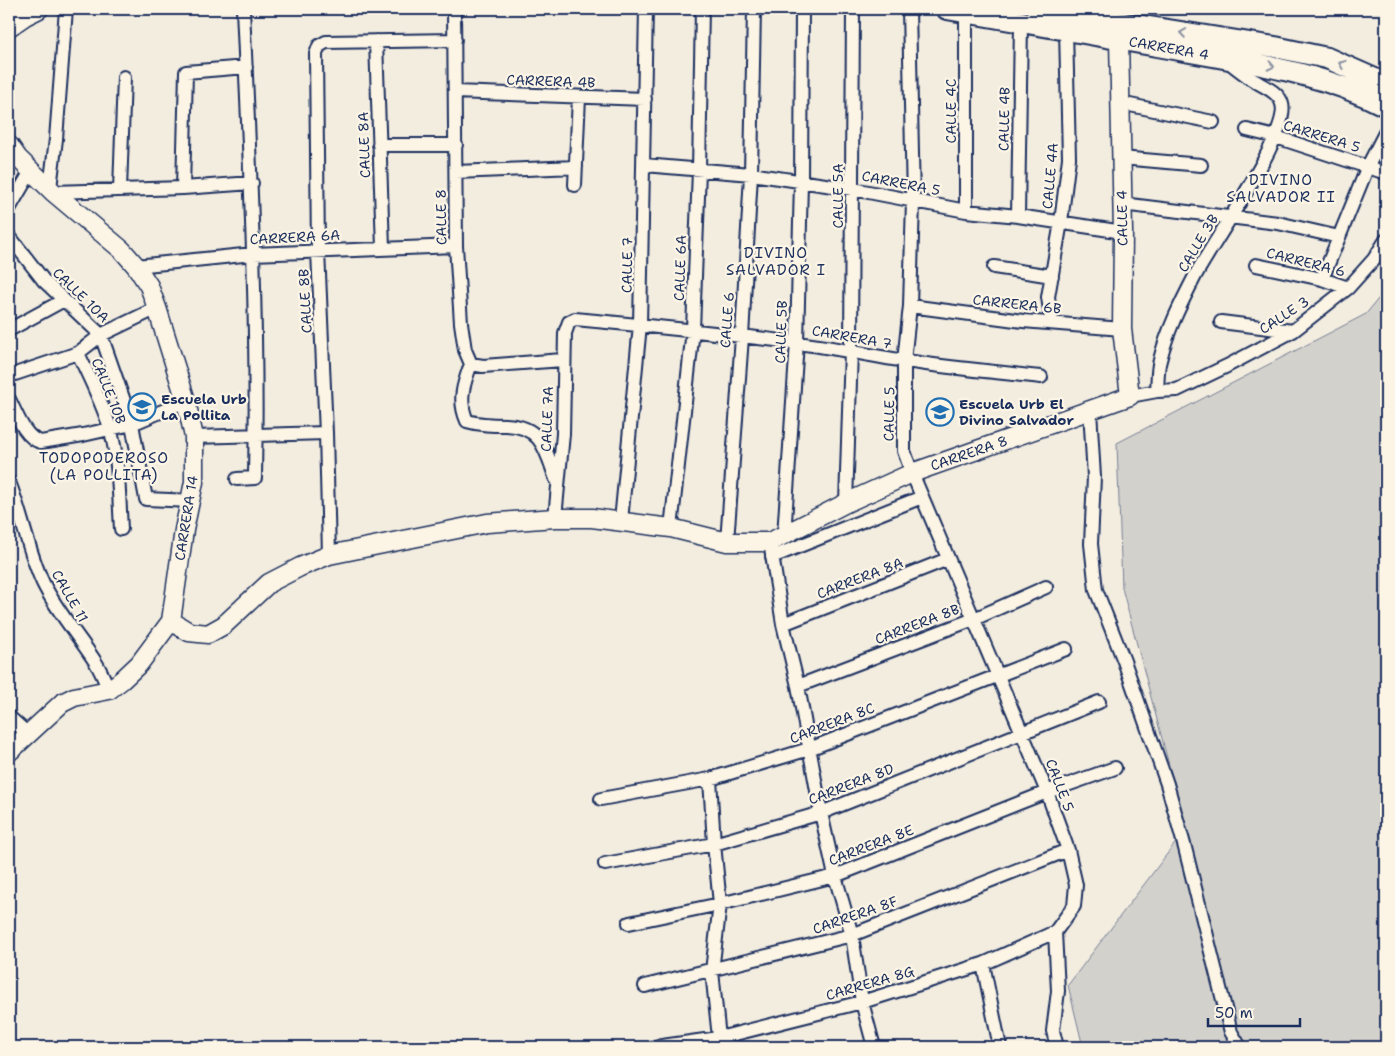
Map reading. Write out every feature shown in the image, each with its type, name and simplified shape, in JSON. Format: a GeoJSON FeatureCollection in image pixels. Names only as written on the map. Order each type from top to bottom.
{"type":"FeatureCollection","features":[{"type":"Feature","properties":{"kind":"main road","name":"CARRERA 4"},"geometry":{"type":"LineString","coordinates":[[1038,9],[1275,47],[1318,56],[1386,84]]}},
{"type":"Feature","properties":{"kind":"main road","name":"CARRERA 4"},"geometry":{"type":"LineString","coordinates":[[956,10],[1270,66],[1324,80],[1365,95],[1386,106]]}},
{"type":"Feature","properties":{"kind":"street"},"geometry":{"type":"LineString","coordinates":[[9,27],[39,9]]}},
{"type":"Feature","properties":{"kind":"street"},"geometry":{"type":"LineString","coordinates":[[66,9],[52,190],[183,188],[252,183]]}},
{"type":"Feature","properties":{"kind":"street"},"geometry":{"type":"LineString","coordinates":[[238,479],[254,478],[256,435],[252,183],[243,9]]}},
{"type":"Feature","properties":{"kind":"street","name":"CALLE 8"},"geometry":{"type":"LineString","coordinates":[[454,9],[456,246],[461,323],[465,350],[471,364]]}},
{"type":"Feature","properties":{"kind":"street","name":"CALLE 7"},"geometry":{"type":"LineString","coordinates":[[622,521],[640,325],[646,9]]}},
{"type":"Feature","properties":{"kind":"street","name":"CALLE 6A"},"geometry":{"type":"LineString","coordinates":[[671,528],[693,330],[699,170],[702,9]]}},
{"type":"Feature","properties":{"kind":"street","name":"CALLE 6"},"geometry":{"type":"LineString","coordinates":[[726,542],[742,337],[751,174],[754,9]]}},
{"type":"Feature","properties":{"kind":"street","name":"CALLE 5B"},"geometry":{"type":"LineString","coordinates":[[802,9],[801,182],[797,342],[775,545],[783,624],[798,686],[821,813],[835,876],[852,935],[862,1002],[874,1047]]}},
{"type":"Feature","properties":{"kind":"street","name":"CALLE 5A"},"geometry":{"type":"LineString","coordinates":[[846,503],[851,350],[853,9]]}},
{"type":"Feature","properties":{"kind":"street","name":"CALLE 5"},"geometry":{"type":"LineString","coordinates":[[909,9],[913,201],[910,306],[904,361],[904,451],[1048,792],[1068,850],[1076,885],[1074,906]]}},
{"type":"Feature","properties":{"kind":"street","name":"CALLE 4C"},"geometry":{"type":"LineString","coordinates":[[956,10],[966,211]]}},
{"type":"Feature","properties":{"kind":"street","name":"CALLE 4B"},"geometry":{"type":"LineString","coordinates":[[1018,216],[1021,23]]}},
{"type":"Feature","properties":{"kind":"street","name":"CALLE 4A"},"geometry":{"type":"LineString","coordinates":[[1052,323],[1048,297],[1068,158],[1066,30]]}},
{"type":"Feature","properties":{"kind":"street","name":"CALLE 4"},"geometry":{"type":"LineString","coordinates":[[1119,39],[1122,329],[1130,396]]}},
{"type":"Feature","properties":{"kind":"street"},"geometry":{"type":"LineString","coordinates":[[376,41],[455,40]]}},
{"type":"Feature","properties":{"kind":"street","name":"CALLE 8B"},"geometry":{"type":"LineString","coordinates":[[329,556],[318,251],[316,54],[319,46],[326,42],[376,41]]}},
{"type":"Feature","properties":{"kind":"street","name":"CALLE 8A"},"geometry":{"type":"LineString","coordinates":[[376,41],[382,248]]}},
{"type":"Feature","properties":{"kind":"street","name":"CALLE 3B"},"geometry":{"type":"LineString","coordinates":[[1157,391],[1160,362],[1174,319],[1196,274],[1232,217],[1276,137],[1282,117],[1282,103],[1273,91],[1251,79],[1223,58]]}},
{"type":"Feature","properties":{"kind":"street"},"geometry":{"type":"LineString","coordinates":[[183,188],[186,72],[246,67]]}},
{"type":"Feature","properties":{"kind":"street"},"geometry":{"type":"LineString","coordinates":[[120,190],[124,77]]}},
{"type":"Feature","properties":{"kind":"street","name":"CARRERA 4B"},"geometry":{"type":"LineString","coordinates":[[456,92],[645,98]]}},
{"type":"Feature","properties":{"kind":"street"},"geometry":{"type":"LineString","coordinates":[[575,185],[580,97]]}},
{"type":"Feature","properties":{"kind":"street"},"geometry":{"type":"LineString","coordinates":[[1120,104],[1213,122]]}},
{"type":"Feature","properties":{"kind":"street","name":"CARRERA 5"},"geometry":{"type":"LineString","coordinates":[[1247,130],[1276,137],[1386,173]]}},
{"type":"Feature","properties":{"kind":"street"},"geometry":{"type":"LineString","coordinates":[[1322,279],[1368,166],[1386,130]]}},
{"type":"Feature","properties":{"kind":"street"},"geometry":{"type":"LineString","coordinates":[[379,145],[456,145]]}},
{"type":"Feature","properties":{"kind":"street","name":"CARRERA 14"},"geometry":{"type":"LineString","coordinates":[[9,752],[62,703],[74,697],[108,690],[139,664],[170,621],[184,530],[192,500],[194,482],[194,437],[186,401],[149,286],[136,266],[103,233],[12,155]]}},
{"type":"Feature","properties":{"kind":"street"},"geometry":{"type":"LineString","coordinates":[[1120,158],[1201,164]]}},
{"type":"Feature","properties":{"kind":"street","name":"CARRERA 5"},"geometry":{"type":"LineString","coordinates":[[644,165],[751,174],[853,189],[966,211],[1018,216],[1122,232]]}},
{"type":"Feature","properties":{"kind":"street"},"geometry":{"type":"LineString","coordinates":[[456,172],[576,167]]}},
{"type":"Feature","properties":{"kind":"street"},"geometry":{"type":"LineString","coordinates":[[9,208],[31,171]]}},
{"type":"Feature","properties":{"kind":"street"},"geometry":{"type":"LineString","coordinates":[[1122,204],[1278,223],[1339,237]]}},
{"type":"Feature","properties":{"kind":"street","name":"CALLE 10A"},"geometry":{"type":"LineString","coordinates":[[9,236],[44,281],[101,335],[132,424],[146,499],[192,500]]}},
{"type":"Feature","properties":{"kind":"street","name":"CALLE 3"},"geometry":{"type":"LineString","coordinates":[[1178,390],[1292,331],[1348,288],[1374,259],[1386,240]]}},
{"type":"Feature","properties":{"kind":"street","name":"CARRERA 6A"},"geometry":{"type":"LineString","coordinates":[[136,266],[253,254],[456,246]]}},
{"type":"Feature","properties":{"kind":"street","name":"CARRERA 6"},"geometry":{"type":"LineString","coordinates":[[1256,265],[1322,279],[1348,288]]}},
{"type":"Feature","properties":{"kind":"street"},"geometry":{"type":"LineString","coordinates":[[994,267],[1052,276]]}},
{"type":"Feature","properties":{"kind":"street"},"geometry":{"type":"LineString","coordinates":[[9,330],[64,300]]}},
{"type":"Feature","properties":{"kind":"street","name":"CARRERA 6B"},"geometry":{"type":"LineString","coordinates":[[910,306],[1023,321],[1122,329]]}},
{"type":"Feature","properties":{"kind":"street"},"geometry":{"type":"LineString","coordinates":[[9,376],[78,353],[101,335],[157,308]]}},
{"type":"Feature","properties":{"kind":"street","name":"CARRERA 7"},"geometry":{"type":"LineString","coordinates":[[569,322],[575,319],[797,342],[851,350],[904,361],[1041,377]]}},
{"type":"Feature","properties":{"kind":"street","name":"CALLE 7A"},"geometry":{"type":"LineString","coordinates":[[555,518],[563,434],[563,360],[565,333],[569,322]]}},
{"type":"Feature","properties":{"kind":"street"},"geometry":{"type":"LineString","coordinates":[[1221,322],[1292,331]]}},
{"type":"Feature","properties":{"kind":"street","name":"CALLE 10B"},"geometry":{"type":"LineString","coordinates":[[78,353],[110,429],[116,461],[121,529]]}},
{"type":"Feature","properties":{"kind":"street"},"geometry":{"type":"LineString","coordinates":[[558,484],[542,442],[531,430],[512,425],[477,424],[467,421],[462,410],[463,386],[471,364],[483,366],[563,360]]}},
{"type":"Feature","properties":{"kind":"street","name":"CARRERA 8"},"geometry":{"type":"LineString","coordinates":[[775,545],[846,503],[912,473],[1130,396],[1157,391],[1178,390]]}},
{"type":"Feature","properties":{"kind":"street"},"geometry":{"type":"LineString","coordinates":[[9,399],[27,432],[34,441],[41,442],[132,424],[186,401]]}},
{"type":"Feature","properties":{"kind":"street"},"geometry":{"type":"LineString","coordinates":[[1090,410],[1094,477],[1091,544],[1096,590],[1124,661],[1167,784],[1186,848],[1231,1032],[1240,1047]]}},
{"type":"Feature","properties":{"kind":"street"},"geometry":{"type":"LineString","coordinates":[[194,437],[326,433]]}},
{"type":"Feature","properties":{"kind":"street","name":"CALLE 11"},"geometry":{"type":"LineString","coordinates":[[9,482],[44,584],[69,626],[97,664],[108,690]]}},
{"type":"Feature","properties":{"kind":"street"},"geometry":{"type":"LineString","coordinates":[[170,621],[189,632],[208,634],[224,625],[269,583],[300,567],[329,556],[486,524],[555,518],[592,518],[671,528],[726,542],[775,545],[922,496]]}},
{"type":"Feature","properties":{"kind":"street","name":"CARRERA 8A"},"geometry":{"type":"LineString","coordinates":[[783,624],[948,559]]}},
{"type":"Feature","properties":{"kind":"street","name":"CARRERA 8B"},"geometry":{"type":"LineString","coordinates":[[798,686],[974,619],[1046,588]]}},
{"type":"Feature","properties":{"kind":"street","name":"CARRERA 8C"},"geometry":{"type":"LineString","coordinates":[[601,798],[710,779],[809,749],[1066,649]]}},
{"type":"Feature","properties":{"kind":"street","name":"CARRERA 8D"},"geometry":{"type":"LineString","coordinates":[[605,864],[714,844],[821,813],[1099,702]]}},
{"type":"Feature","properties":{"kind":"street"},"geometry":{"type":"LineString","coordinates":[[9,717],[28,734]]}},
{"type":"Feature","properties":{"kind":"street","name":"CARRERA 8E"},"geometry":{"type":"LineString","coordinates":[[629,924],[835,876],[1048,792],[1115,768]]}},
{"type":"Feature","properties":{"kind":"street"},"geometry":{"type":"LineString","coordinates":[[710,779],[720,904],[712,971],[718,1043]]}},
{"type":"Feature","properties":{"kind":"street","name":"CARRERA 8F"},"geometry":{"type":"LineString","coordinates":[[645,986],[852,935],[1068,850]]}},
{"type":"Feature","properties":{"kind":"street","name":"CARRERA 8G"},"geometry":{"type":"LineString","coordinates":[[655,1047],[718,1043],[862,1002],[983,964],[1055,932],[1074,906]]}},
{"type":"Feature","properties":{"kind":"street"},"geometry":{"type":"LineString","coordinates":[[1055,932],[1058,991],[1053,1031],[1057,1047]]}},
{"type":"Feature","properties":{"kind":"street"},"geometry":{"type":"LineString","coordinates":[[983,964],[996,1046]]}},
{"type":"Feature","properties":{"kind":"shaded area"},"geometry":{"type":"Polygon","coordinates":[[[1386,289],[1386,1047],[1083,1047],[1068,985],[1186,829],[1122,588],[1117,443],[1366,314],[1386,289]]]}},
{"type":"Feature","properties":{"kind":"place","name":"Escuela Urb La Pollita"},"geometry":{"type":"Point","coordinates":[142,407]}},
{"type":"Feature","properties":{"kind":"place","name":"Escuela Urb El Divino Salvador"},"geometry":{"type":"Point","coordinates":[940,412]}},
{"type":"Feature","properties":{"kind":"district","name":"DIVINO SALVADOR II"},"geometry":{"type":"Point","coordinates":[1281,188]}},
{"type":"Feature","properties":{"kind":"district","name":"DIVINO SALVADOR I"},"geometry":{"type":"Point","coordinates":[776,262]}},
{"type":"Feature","properties":{"kind":"district","name":"TODOPODEROSO (LA POLLITA)"},"geometry":{"type":"Point","coordinates":[104,466]}}]}
